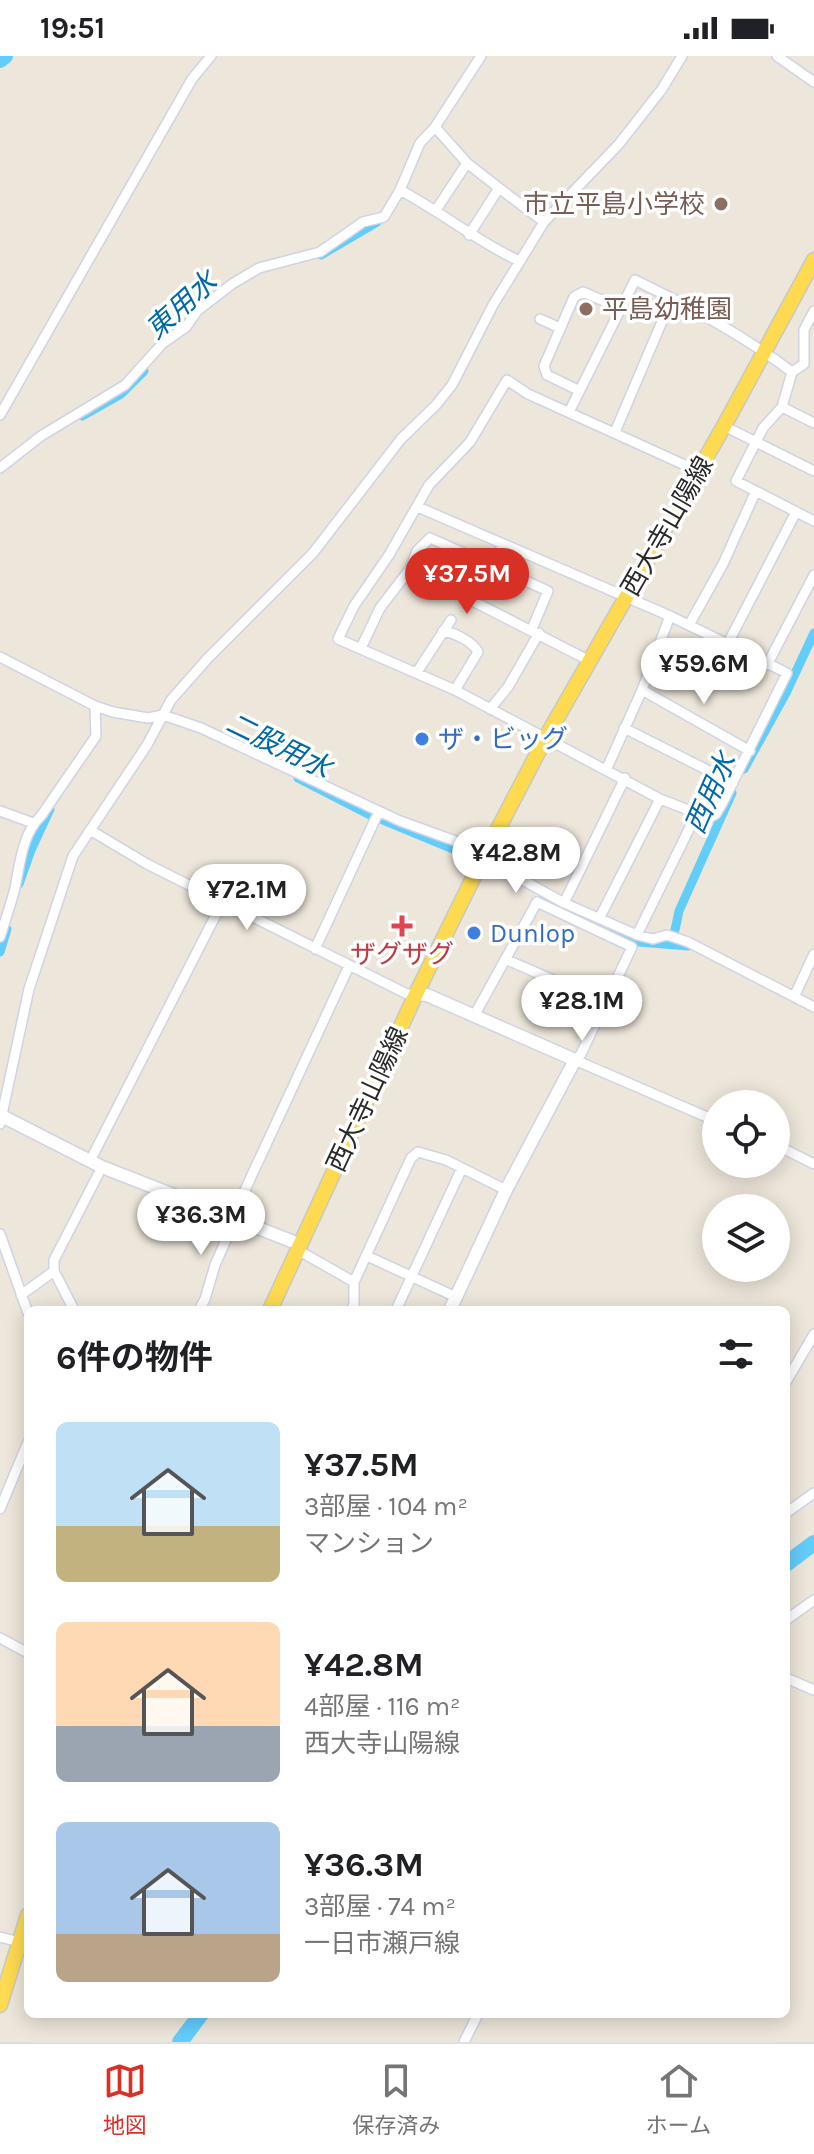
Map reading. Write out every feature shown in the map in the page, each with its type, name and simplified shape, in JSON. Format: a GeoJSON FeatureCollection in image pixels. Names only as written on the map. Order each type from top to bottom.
{"type":"FeatureCollection","features":[{"type":"Feature","properties":{"kind":"main road","name":"西大寺山陽線"},"geometry":{"type":"LineString","coordinates":[[272,1306],[416,994],[483,858],[545,739],[724,426],[814,260]]}},
{"type":"Feature","properties":{"kind":"main road"},"geometry":{"type":"LineString","coordinates":[[0,2005],[24,1943]]}},
{"type":"Feature","properties":{"kind":"street"},"geometry":{"type":"LineString","coordinates":[[0,415],[192,79],[211,56]]}},
{"type":"Feature","properties":{"kind":"street"},"geometry":{"type":"LineString","coordinates":[[0,468],[41,436],[125,385],[163,343],[186,327],[197,311],[232,284],[259,268],[320,252],[363,222],[384,217],[400,190],[420,143],[435,127],[481,56]]}},
{"type":"Feature","properties":{"kind":"street"},"geometry":{"type":"LineString","coordinates":[[354,1282],[298,1247],[96,1164],[1,1119],[29,989],[73,856],[147,745],[171,700],[208,658],[313,553],[401,439],[452,385],[519,261],[544,222],[619,144],[662,89],[682,56]]}},
{"type":"Feature","properties":{"kind":"street"},"geometry":{"type":"LineString","coordinates":[[777,56],[814,82]]}},
{"type":"Feature","properties":{"kind":"street"},"geometry":{"type":"LineString","coordinates":[[435,127],[467,163],[544,222]]}},
{"type":"Feature","properties":{"kind":"street"},"geometry":{"type":"LineString","coordinates":[[436,210],[467,163]]}},
{"type":"Feature","properties":{"kind":"street"},"geometry":{"type":"LineString","coordinates":[[469,235],[499,188]]}},
{"type":"Feature","properties":{"kind":"street"},"geometry":{"type":"LineString","coordinates":[[400,190],[436,210],[469,235],[519,261]]}},
{"type":"Feature","properties":{"kind":"street"},"geometry":{"type":"LineString","coordinates":[[569,412],[635,280],[695,309],[792,372]]}},
{"type":"Feature","properties":{"kind":"street"},"geometry":{"type":"LineString","coordinates":[[578,390],[547,375],[544,366],[574,297],[583,292],[620,308]]}},
{"type":"Feature","properties":{"kind":"street"},"geometry":{"type":"LineString","coordinates":[[615,432],[672,298]]}},
{"type":"Feature","properties":{"kind":"street"},"geometry":{"type":"LineString","coordinates":[[804,364],[804,330],[812,318]]}},
{"type":"Feature","properties":{"kind":"street"},"geometry":{"type":"LineString","coordinates":[[540,319],[560,328]]}},
{"type":"Feature","properties":{"kind":"street"},"geometry":{"type":"LineString","coordinates":[[804,364],[814,369]]}},
{"type":"Feature","properties":{"kind":"street"},"geometry":{"type":"LineString","coordinates":[[804,364],[792,372],[782,407],[763,428],[736,481],[814,521]]}},
{"type":"Feature","properties":{"kind":"street"},"geometry":{"type":"LineString","coordinates":[[418,507],[670,616],[787,673],[733,783],[716,814],[709,818],[660,799],[607,768],[545,739],[455,690],[338,639],[354,606],[429,485],[470,442],[507,380],[528,394],[698,471]]}},
{"type":"Feature","properties":{"kind":"street"},"geometry":{"type":"LineString","coordinates":[[782,407],[814,423]]}},
{"type":"Feature","properties":{"kind":"street"},"geometry":{"type":"LineString","coordinates":[[724,426],[814,471]]}},
{"type":"Feature","properties":{"kind":"street"},"geometry":{"type":"LineString","coordinates":[[689,625],[723,564],[755,493]]}},
{"type":"Feature","properties":{"kind":"street"},"geometry":{"type":"LineString","coordinates":[[727,645],[796,512]]}},
{"type":"Feature","properties":{"kind":"street"},"geometry":{"type":"LineString","coordinates":[[361,648],[380,608],[410,569],[417,551],[430,538],[548,591],[536,631],[508,687],[490,709]]}},
{"type":"Feature","properties":{"kind":"street"},"geometry":{"type":"LineString","coordinates":[[475,602],[503,544]]}},
{"type":"Feature","properties":{"kind":"street"},"geometry":{"type":"LineString","coordinates":[[410,569],[590,661]]}},
{"type":"Feature","properties":{"kind":"street"},"geometry":{"type":"LineString","coordinates":[[767,665],[814,575]]}},
{"type":"Feature","properties":{"kind":"street"},"geometry":{"type":"LineString","coordinates":[[607,768],[642,690],[670,616]]}},
{"type":"Feature","properties":{"kind":"street"},"geometry":{"type":"LineString","coordinates":[[417,672],[451,620]]}},
{"type":"Feature","properties":{"kind":"street"},"geometry":{"type":"LineString","coordinates":[[443,631],[459,636],[476,647],[478,652],[455,690]]}},
{"type":"Feature","properties":{"kind":"street"},"geometry":{"type":"LineString","coordinates":[[0,657],[95,706],[133,717],[163,715],[201,728],[379,811],[472,847],[483,858],[564,903],[637,935],[653,939],[667,935],[688,942],[814,1007]]}},
{"type":"Feature","properties":{"kind":"street"},"geometry":{"type":"LineString","coordinates":[[642,690],[750,751]]}},
{"type":"Feature","properties":{"kind":"street"},"geometry":{"type":"LineString","coordinates":[[0,937],[20,857],[33,823],[96,736],[95,706]]}},
{"type":"Feature","properties":{"kind":"street"},"geometry":{"type":"LineString","coordinates":[[624,728],[733,783]]}},
{"type":"Feature","properties":{"kind":"street"},"geometry":{"type":"LineString","coordinates":[[564,903],[625,778]]}},
{"type":"Feature","properties":{"kind":"street"},"geometry":{"type":"LineString","coordinates":[[600,917],[660,799]]}},
{"type":"Feature","properties":{"kind":"street"},"geometry":{"type":"LineString","coordinates":[[0,811],[33,823]]}},
{"type":"Feature","properties":{"kind":"street"},"geometry":{"type":"LineString","coordinates":[[315,949],[379,811]]}},
{"type":"Feature","properties":{"kind":"street"},"geometry":{"type":"LineString","coordinates":[[637,935],[696,815]]}},
{"type":"Feature","properties":{"kind":"street"},"geometry":{"type":"LineString","coordinates":[[90,830],[147,864],[407,994],[427,995],[702,1115]]}},
{"type":"Feature","properties":{"kind":"street"},"geometry":{"type":"LineString","coordinates":[[72,1306],[54,1271],[54,1260],[96,1164],[223,901]]}},
{"type":"Feature","properties":{"kind":"street"},"geometry":{"type":"LineString","coordinates":[[452,1306],[506,1190],[581,1054],[632,947],[537,902],[474,1016]]}},
{"type":"Feature","properties":{"kind":"street"},"geometry":{"type":"LineString","coordinates":[[794,997],[814,954]]}},
{"type":"Feature","properties":{"kind":"street"},"geometry":{"type":"LineString","coordinates":[[505,959],[606,1003]]}},
{"type":"Feature","properties":{"kind":"street"},"geometry":{"type":"LineString","coordinates":[[201,1306],[233,1219],[349,966]]}},
{"type":"Feature","properties":{"kind":"street"},"geometry":{"type":"LineString","coordinates":[[353,1306],[354,1282],[411,1158],[418,1152],[446,1160],[506,1190]]}},
{"type":"Feature","properties":{"kind":"street"},"geometry":{"type":"LineString","coordinates":[[790,1152],[814,1164]]}},
{"type":"Feature","properties":{"kind":"street"},"geometry":{"type":"LineString","coordinates":[[398,1306],[462,1168]]}},
{"type":"Feature","properties":{"kind":"street"},"geometry":{"type":"LineString","coordinates":[[0,1234],[4,1259],[25,1306]]}},
{"type":"Feature","properties":{"kind":"street"},"geometry":{"type":"LineString","coordinates":[[367,1256],[456,1297]]}},
{"type":"Feature","properties":{"kind":"street"},"geometry":{"type":"LineString","coordinates":[[21,1295],[54,1271]]}},
{"type":"Feature","properties":{"kind":"street"},"geometry":{"type":"LineString","coordinates":[[790,1375],[814,1334]]}},
{"type":"Feature","properties":{"kind":"street"},"geometry":{"type":"LineString","coordinates":[[0,1509],[24,1452]]}},
{"type":"Feature","properties":{"kind":"street"},"geometry":{"type":"LineString","coordinates":[[790,1510],[814,1493]]}},
{"type":"Feature","properties":{"kind":"street"},"geometry":{"type":"LineString","coordinates":[[790,1617],[814,1600]]}},
{"type":"Feature","properties":{"kind":"street"},"geometry":{"type":"LineString","coordinates":[[0,1638],[24,1651]]}},
{"type":"Feature","properties":{"kind":"street"},"geometry":{"type":"LineString","coordinates":[[790,1680],[814,1690]]}},
{"type":"Feature","properties":{"kind":"street"},"geometry":{"type":"LineString","coordinates":[[0,1937],[24,1943]]}},
{"type":"Feature","properties":{"kind":"street"},"geometry":{"type":"LineString","coordinates":[[464,2042],[476,2018]]}},
{"type":"Feature","properties":{"kind":"waterway"},"geometry":{"type":"LineString","coordinates":[[0,60],[5,56]]}},
{"type":"Feature","properties":{"kind":"waterway","name":"東用水"},"geometry":{"type":"LineString","coordinates":[[321,255],[377,222]]}},
{"type":"Feature","properties":{"kind":"waterway","name":"東用水"},"geometry":{"type":"LineString","coordinates":[[82,416],[121,394],[144,371]]}},
{"type":"Feature","properties":{"kind":"waterway","name":"西用水"},"geometry":{"type":"LineString","coordinates":[[744,769],[786,693],[814,633]]}},
{"type":"Feature","properties":{"kind":"waterway","name":"二股用水"},"geometry":{"type":"LineString","coordinates":[[298,778],[370,815]]}},
{"type":"Feature","properties":{"kind":"waterway","name":"西用水"},"geometry":{"type":"LineString","coordinates":[[675,930],[679,911],[732,793]]}},
{"type":"Feature","properties":{"kind":"waterway"},"geometry":{"type":"LineString","coordinates":[[19,884],[50,809]]}},
{"type":"Feature","properties":{"kind":"waterway","name":"二股用水"},"geometry":{"type":"LineString","coordinates":[[383,820],[475,858]]}},
{"type":"Feature","properties":{"kind":"waterway","name":"二股用水"},"geometry":{"type":"LineString","coordinates":[[578,913],[639,942],[688,946]]}},
{"type":"Feature","properties":{"kind":"waterway"},"geometry":{"type":"LineString","coordinates":[[0,952],[7,929]]}},
{"type":"Feature","properties":{"kind":"waterway"},"geometry":{"type":"LineString","coordinates":[[790,1561],[814,1543]]}},
{"type":"Feature","properties":{"kind":"waterway"},"geometry":{"type":"LineString","coordinates":[[180,2042],[198,2018]]}},
{"type":"Feature","properties":{"kind":"place","name":"市立平島小学校"},"geometry":{"type":"Point","coordinates":[721,204]}},
{"type":"Feature","properties":{"kind":"place","name":"平島幼稚園"},"geometry":{"type":"Point","coordinates":[586,309]}},
{"type":"Feature","properties":{"kind":"place","name":"ザ・ビッグ"},"geometry":{"type":"Point","coordinates":[422,739]}},
{"type":"Feature","properties":{"kind":"place","name":"ザグザグ"},"geometry":{"type":"Point","coordinates":[402,926]}},
{"type":"Feature","properties":{"kind":"place","name":"Dunlop"},"geometry":{"type":"Point","coordinates":[474,933]}}]}
